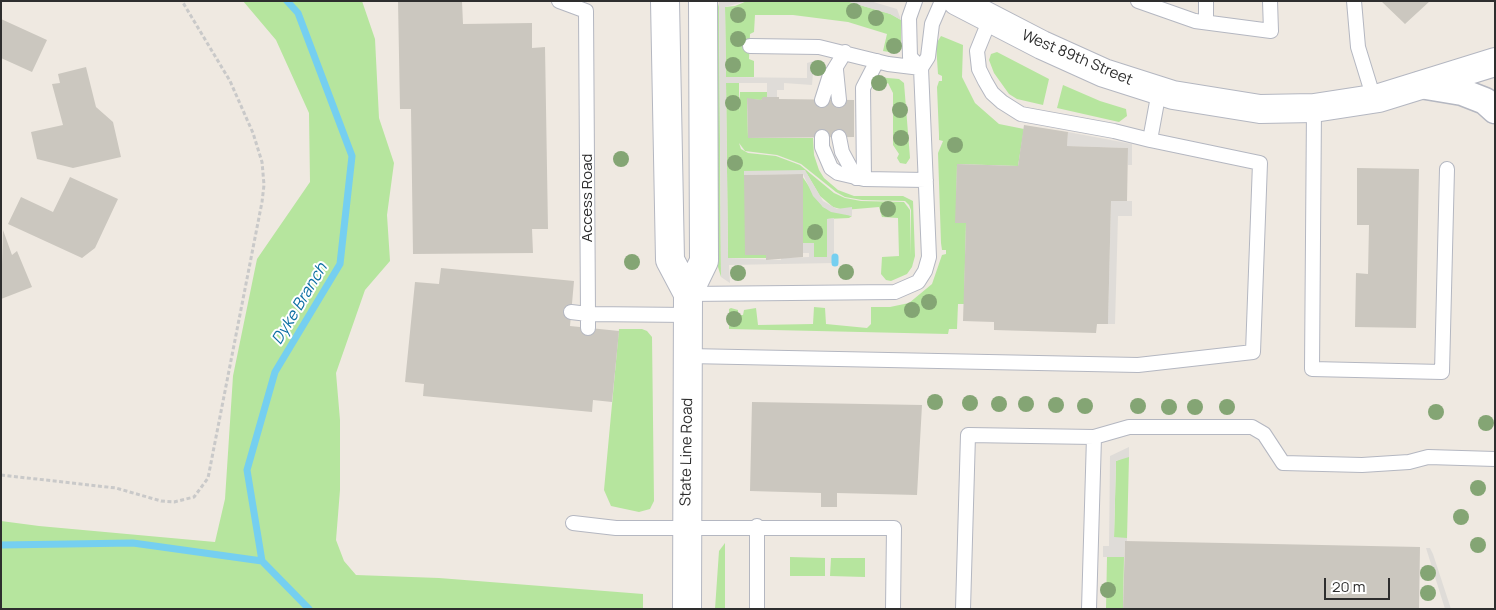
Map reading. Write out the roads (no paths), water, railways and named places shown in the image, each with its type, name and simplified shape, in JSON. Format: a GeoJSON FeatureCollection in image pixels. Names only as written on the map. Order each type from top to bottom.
{"type":"FeatureCollection","features":[{"type":"Feature","properties":{"kind":"main road","name":"State Line Road"},"geometry":{"type":"LineString","coordinates":[[665,1],[670,260],[688,305]]}},
{"type":"Feature","properties":{"kind":"main road","name":"State Line Road"},"geometry":{"type":"LineString","coordinates":[[687,609],[688,305],[704,261],[703,1]]}},
{"type":"Feature","properties":{"kind":"main road","name":"West 89th Street"},"geometry":{"type":"LineString","coordinates":[[957,1],[990,19],[1104,73],[1159,91],[1214,103],[1260,109],[1314,108],[1374,99],[1495,62]]}},
{"type":"Feature","properties":{"kind":"street"},"geometry":{"type":"LineString","coordinates":[[1420,86],[1462,92],[1485,101],[1495,110]]}},
{"type":"Feature","properties":{"kind":"lane","name":"Access Road"},"geometry":{"type":"LineString","coordinates":[[560,1],[586,11],[588,314]]}},
{"type":"Feature","properties":{"kind":"lane"},"geometry":{"type":"LineString","coordinates":[[915,1],[909,18],[910,57],[921,68]]}},
{"type":"Feature","properties":{"kind":"lane"},"geometry":{"type":"LineString","coordinates":[[571,312],[588,314],[688,305],[895,292],[908,288],[918,282],[925,271],[929,257],[921,68],[928,57],[932,24],[942,1]]}},
{"type":"Feature","properties":{"kind":"lane"},"geometry":{"type":"LineString","coordinates":[[1138,1],[1186,18],[1271,31],[1270,1]]}},
{"type":"Feature","properties":{"kind":"lane"},"geometry":{"type":"LineString","coordinates":[[1206,1],[1206,22]]}},
{"type":"Feature","properties":{"kind":"lane"},"geometry":{"type":"LineString","coordinates":[[1354,1],[1358,47],[1374,99]]}},
{"type":"Feature","properties":{"kind":"lane"},"geometry":{"type":"LineString","coordinates":[[688,356],[1138,365],[1253,352],[1260,164],[1114,131],[1021,114],[992,93],[979,69],[976,51],[990,19]]}},
{"type":"Feature","properties":{"kind":"lane"},"geometry":{"type":"LineString","coordinates":[[750,46],[804,45],[845,52],[877,61],[921,68]]}},
{"type":"Feature","properties":{"kind":"lane"},"geometry":{"type":"LineString","coordinates":[[822,100],[824,89],[845,52]]}},
{"type":"Feature","properties":{"kind":"lane"},"geometry":{"type":"LineString","coordinates":[[860,178],[862,88],[877,61]]}},
{"type":"Feature","properties":{"kind":"lane"},"geometry":{"type":"LineString","coordinates":[[836,70],[839,100]]}},
{"type":"Feature","properties":{"kind":"lane"},"geometry":{"type":"LineString","coordinates":[[1150,140],[1159,91]]}},
{"type":"Feature","properties":{"kind":"lane"},"geometry":{"type":"LineString","coordinates":[[1314,108],[1312,369],[1442,372],[1447,169]]}},
{"type":"Feature","properties":{"kind":"lane"},"geometry":{"type":"LineString","coordinates":[[822,137],[822,147],[831,168],[838,173],[860,178],[926,180]]}},
{"type":"Feature","properties":{"kind":"lane"},"geometry":{"type":"LineString","coordinates":[[839,137],[842,152],[860,178]]}},
{"type":"Feature","properties":{"kind":"lane"},"geometry":{"type":"LineString","coordinates":[[588,314],[588,328]]}},
{"type":"Feature","properties":{"kind":"lane"},"geometry":{"type":"LineString","coordinates":[[963,609],[968,435],[1094,437],[1129,427],[1252,427],[1264,434],[1283,463],[1362,465],[1409,462],[1428,457],[1495,459]]}},
{"type":"Feature","properties":{"kind":"lane"},"geometry":{"type":"LineString","coordinates":[[1089,609],[1094,437]]}},
{"type":"Feature","properties":{"kind":"lane"},"geometry":{"type":"LineString","coordinates":[[573,523],[616,528],[757,526],[894,528],[893,609]]}},
{"type":"Feature","properties":{"kind":"lane"},"geometry":{"type":"LineString","coordinates":[[757,526],[757,609]]}},
{"type":"Feature","properties":{"kind":"waterway","name":"Dyke Branch"},"geometry":{"type":"LineString","coordinates":[[287,1],[298,13],[352,156],[340,264],[275,372],[247,470],[262,561],[309,609]]}},
{"type":"Feature","properties":{"kind":"waterway"},"geometry":{"type":"LineString","coordinates":[[835,257],[835,263]]}},
{"type":"Feature","properties":{"kind":"waterway"},"geometry":{"type":"LineString","coordinates":[[1,545],[133,543],[262,561]]}}]}
